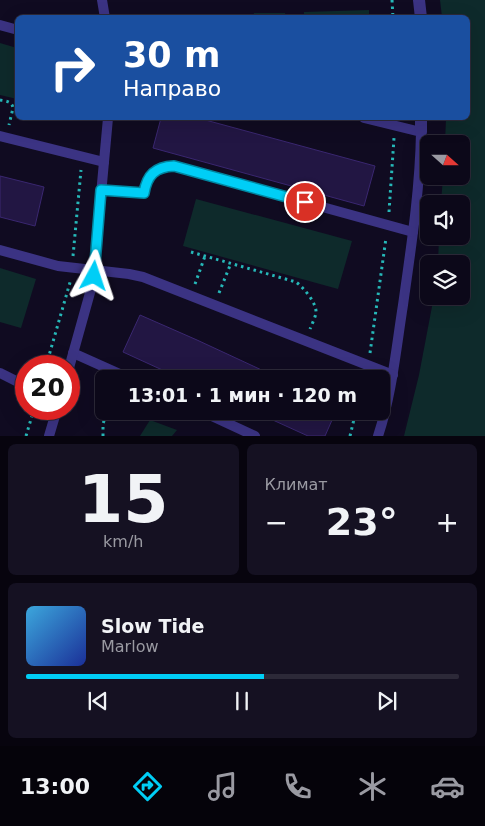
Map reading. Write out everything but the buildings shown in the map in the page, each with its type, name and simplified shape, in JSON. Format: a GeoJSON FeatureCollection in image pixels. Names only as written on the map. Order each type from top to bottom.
{"type":"FeatureCollection","features":[{"type":"Feature","properties":{"kind":"street"},"geometry":{"type":"LineString","coordinates":[[418,0],[420,15]]}},
{"type":"Feature","properties":{"kind":"street"},"geometry":{"type":"LineString","coordinates":[[421,120],[421,132]]}},
{"type":"Feature","properties":{"kind":"lane"},"geometry":{"type":"LineString","coordinates":[[102,0],[104,15]]}},
{"type":"Feature","properties":{"kind":"lane"},"geometry":{"type":"LineString","coordinates":[[0,25],[15,29]]}},
{"type":"Feature","properties":{"kind":"lane"},"geometry":{"type":"LineString","coordinates":[[108,120],[94,282],[73,353],[110,370]]}},
{"type":"Feature","properties":{"kind":"lane"},"geometry":{"type":"LineString","coordinates":[[373,120],[421,132],[419,185],[393,375],[386,410],[378,436]]}},
{"type":"Feature","properties":{"kind":"lane"},"geometry":{"type":"LineString","coordinates":[[3,137],[104,162]]}},
{"type":"Feature","properties":{"kind":"lane"},"geometry":{"type":"LineString","coordinates":[[101,190],[144,193],[146,184],[155,172],[174,166],[413,232]]}},
{"type":"Feature","properties":{"kind":"lane"},"geometry":{"type":"LineString","coordinates":[[0,250],[49,264],[143,277],[393,375]]}},
{"type":"Feature","properties":{"kind":"lane"},"geometry":{"type":"LineString","coordinates":[[0,373],[15,380]]}},
{"type":"Feature","properties":{"kind":"lane"},"geometry":{"type":"LineString","coordinates":[[49,436],[54,420]]}},
{"type":"Feature","properties":{"kind":"lane"},"geometry":{"type":"LineString","coordinates":[[221,420],[256,436]]}},
{"type":"Feature","properties":{"kind":"path"},"geometry":{"type":"LineString","coordinates":[[392,0],[393,15]]}},
{"type":"Feature","properties":{"kind":"path"},"geometry":{"type":"LineString","coordinates":[[0,100],[10,102],[13,108],[3,137]]}},
{"type":"Feature","properties":{"kind":"path"},"geometry":{"type":"LineString","coordinates":[[368,365],[388,225],[395,125]]}},
{"type":"Feature","properties":{"kind":"path"},"geometry":{"type":"LineString","coordinates":[[191,252],[293,280],[302,286],[316,309],[305,341]]}},
{"type":"Feature","properties":{"kind":"path"},"geometry":{"type":"LineString","coordinates":[[191,296],[205,256]]}},
{"type":"Feature","properties":{"kind":"path"},"geometry":{"type":"LineString","coordinates":[[214,305],[231,263]]}},
{"type":"Feature","properties":{"kind":"path"},"geometry":{"type":"LineString","coordinates":[[26,436],[31,420]]}},
{"type":"Feature","properties":{"kind":"path"},"geometry":{"type":"LineString","coordinates":[[103,436],[104,420]]}},
{"type":"Feature","properties":{"kind":"path"},"geometry":{"type":"LineString","coordinates":[[350,436],[354,420]]}},
{"type":"Feature","properties":{"kind":"green space"},"geometry":{"type":"Polygon","coordinates":[[[440,0],[485,0],[485,436],[404,436],[419,375],[432,305],[470,305],[470,255],[438,255],[439,245],[470,245],[470,195],[442,195],[442,185],[470,185],[470,135],[445,135],[446,120],[470,120],[470,15],[442,15],[440,0]]]}},
{"type":"Feature","properties":{"kind":"green space"},"geometry":{"type":"Polygon","coordinates":[[[369,10],[369,15],[304,15],[304,12],[369,10]]]}},
{"type":"Feature","properties":{"kind":"green space"},"geometry":{"type":"Polygon","coordinates":[[[254,13],[285,13],[286,15],[254,15],[254,13]]]}},
{"type":"Feature","properties":{"kind":"green space"},"geometry":{"type":"Polygon","coordinates":[[[238,14],[238,15],[169,15],[238,14]]]}},
{"type":"Feature","properties":{"kind":"green space"},"geometry":{"type":"Polygon","coordinates":[[[0,43],[15,47],[15,99],[0,95],[0,43]]]}},
{"type":"Feature","properties":{"kind":"green space"},"geometry":{"type":"Polygon","coordinates":[[[196,199],[352,241],[338,289],[183,246],[196,199]]]}},
{"type":"Feature","properties":{"kind":"green space"},"geometry":{"type":"Polygon","coordinates":[[[0,268],[36,279],[21,328],[0,322],[0,268]]]}},
{"type":"Feature","properties":{"kind":"green space"},"geometry":{"type":"Polygon","coordinates":[[[150,420],[177,430],[172,436],[140,436],[150,420]]]}},
{"type":"Feature","properties":{"kind":"route"},"geometry":{"type":"LineString","coordinates":[[94,276],[101,190],[144,193],[150,177],[159,169],[174,166],[305,202]]}}]}
